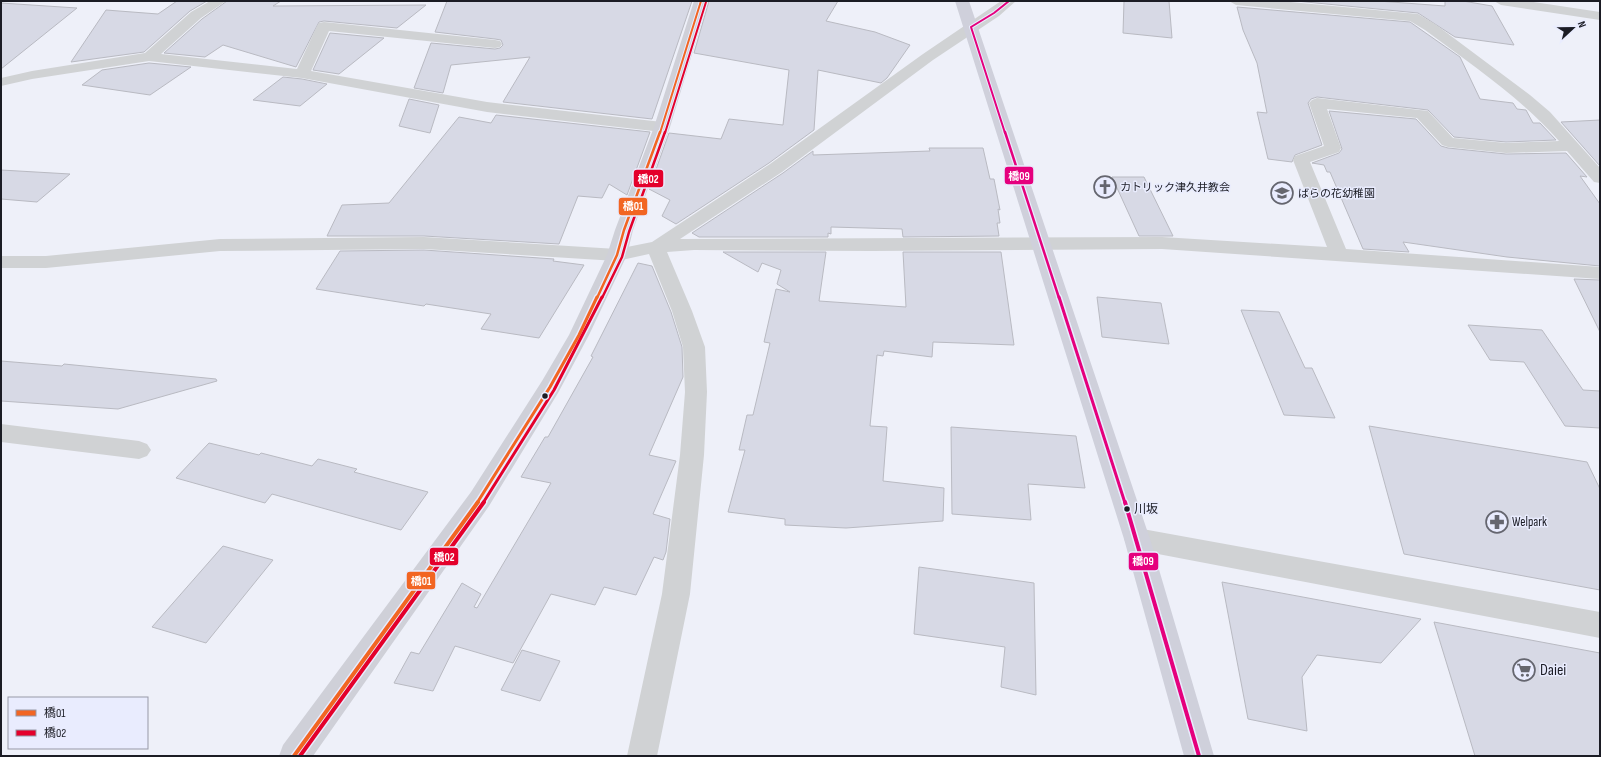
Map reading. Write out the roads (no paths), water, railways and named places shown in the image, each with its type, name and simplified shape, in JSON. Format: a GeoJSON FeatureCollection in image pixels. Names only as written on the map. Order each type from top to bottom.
{"type":"FeatureCollection","features":[{"type":"Feature","properties":{"kind":"highway"},"geometry":{"type":"LineString","coordinates":[[962,1],[1137,539],[1199,756]]}},
{"type":"Feature","properties":{"kind":"main road"},"geometry":{"type":"LineString","coordinates":[[294,756],[439,558],[480,499],[550,387],[579,336],[617,255],[624,230],[662,127],[701,1]]}},
{"type":"Feature","properties":{"kind":"street"},"geometry":{"type":"LineString","coordinates":[[149,57],[196,15],[219,1]]}},
{"type":"Feature","properties":{"kind":"street"},"geometry":{"type":"LineString","coordinates":[[655,247],[776,168],[1009,1]]}},
{"type":"Feature","properties":{"kind":"street"},"geometry":{"type":"LineString","coordinates":[[1236,1],[1414,11],[1430,27],[1525,98],[1544,115],[1574,146],[1600,178]]}},
{"type":"Feature","properties":{"kind":"street"},"geometry":{"type":"LineString","coordinates":[[1501,1],[1600,16]]}},
{"type":"Feature","properties":{"kind":"street"},"geometry":{"type":"LineString","coordinates":[[302,74],[324,26],[495,44]]}},
{"type":"Feature","properties":{"kind":"street"},"geometry":{"type":"LineString","coordinates":[[1,82],[32,75],[149,57],[302,74],[487,107],[662,127]]}},
{"type":"Feature","properties":{"kind":"street"},"geometry":{"type":"LineString","coordinates":[[1339,254],[1301,160],[1333,148],[1317,103],[1422,114],[1448,142],[1506,148],[1574,146]]}},
{"type":"Feature","properties":{"kind":"street"},"geometry":{"type":"LineString","coordinates":[[1,262],[46,262],[228,245],[424,243],[617,255],[655,247],[694,244],[1041,245],[1162,243],[1600,273]]}},
{"type":"Feature","properties":{"kind":"street"},"geometry":{"type":"LineString","coordinates":[[642,756],[676,594],[692,455],[696,392],[694,348],[682,311],[655,247]]}},
{"type":"Feature","properties":{"kind":"street"},"geometry":{"type":"LineString","coordinates":[[1,433],[139,450]]}},
{"type":"Feature","properties":{"kind":"street"},"geometry":{"type":"LineString","coordinates":[[1137,539],[1600,624]]}},
{"type":"Feature","properties":{"kind":"place","name":"カトリック津久井教会"},"geometry":{"type":"Point","coordinates":[1105,187]}},
{"type":"Feature","properties":{"kind":"place","name":"ばらの花幼稚園"},"geometry":{"type":"Point","coordinates":[1282,193]}},
{"type":"Feature","properties":{"kind":"place","name":"川坂"},"geometry":{"type":"Point","coordinates":[1127,509]}},
{"type":"Feature","properties":{"kind":"place","name":"Welpark"},"geometry":{"type":"Point","coordinates":[1497,522]}},
{"type":"Feature","properties":{"kind":"place","name":"Daiei"},"geometry":{"type":"Point","coordinates":[1524,670]}}]}
